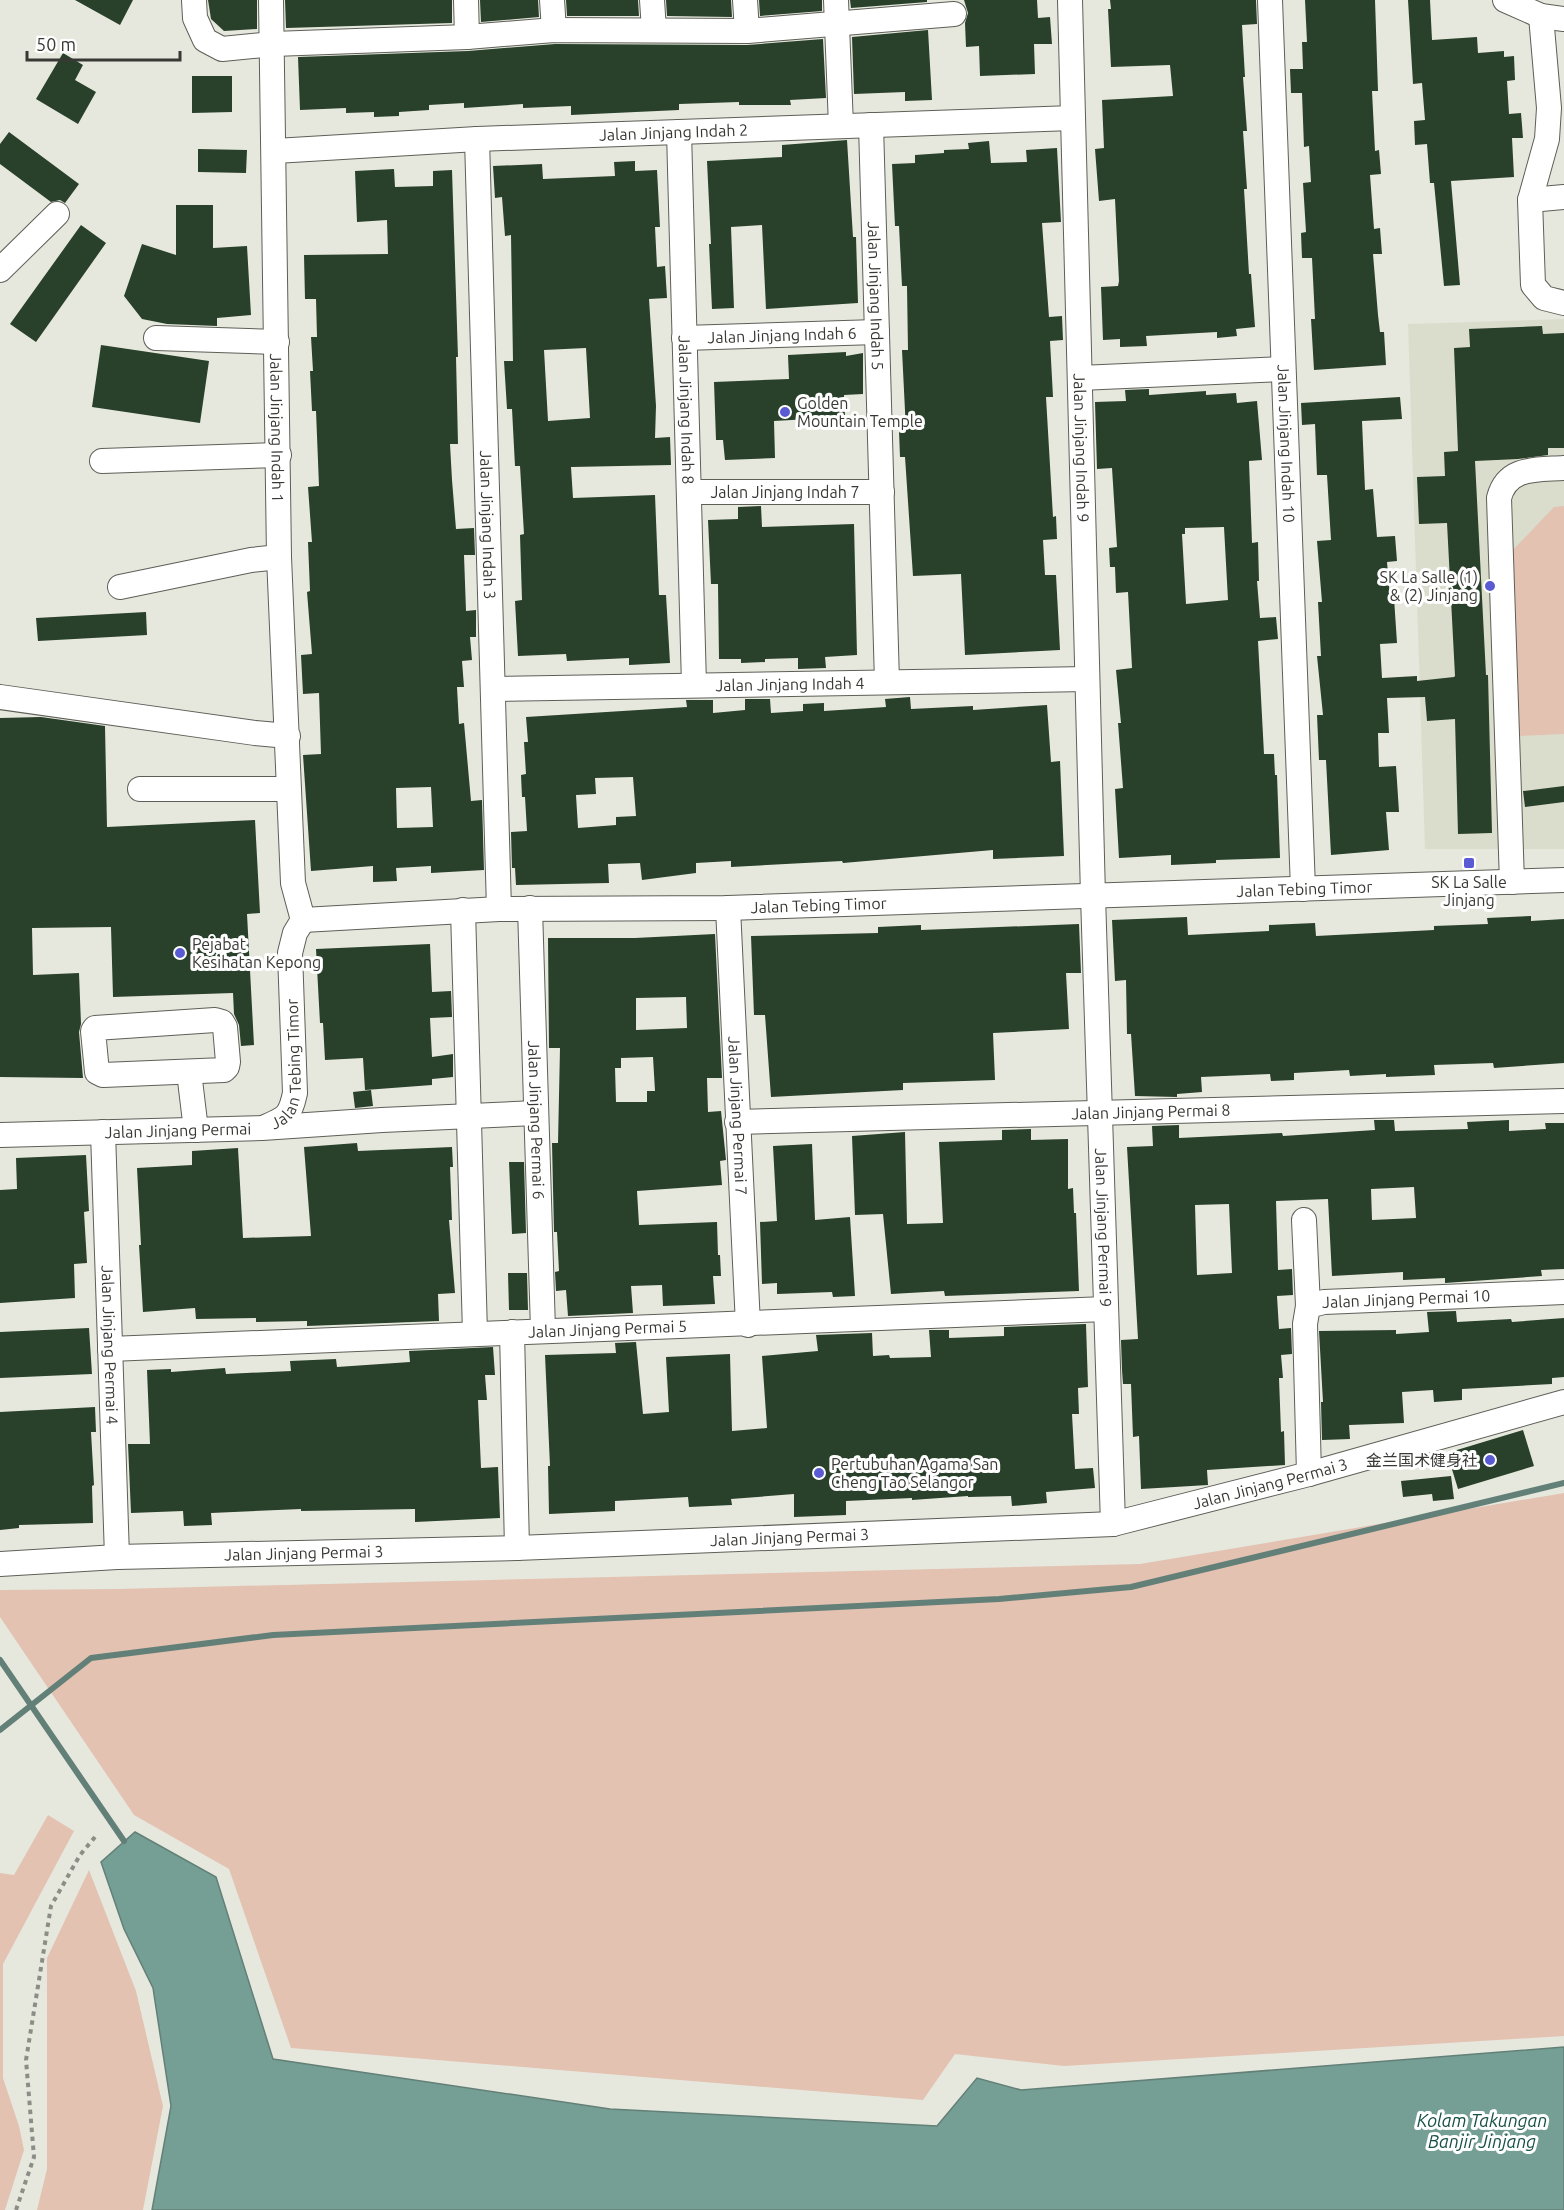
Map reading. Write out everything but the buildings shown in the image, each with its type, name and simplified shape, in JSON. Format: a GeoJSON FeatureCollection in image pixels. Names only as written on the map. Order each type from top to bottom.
{"type":"FeatureCollection","features":[{"type":"Feature","properties":{"kind":"street"},"geometry":{"type":"LineString","coordinates":[[194,0],[195,18],[206,40],[222,49],[273,44],[467,37],[554,30],[747,31],[837,11],[954,14]]}},
{"type":"Feature","properties":{"kind":"street","name":"Jalan Jinjang Indah 1"},"geometry":{"type":"LineString","coordinates":[[271,0],[275,151],[279,557],[293,883],[303,920]]}},
{"type":"Feature","properties":{"kind":"street"},"geometry":{"type":"LineString","coordinates":[[466,0],[467,37]]}},
{"type":"Feature","properties":{"kind":"street"},"geometry":{"type":"LineString","coordinates":[[552,0],[554,30]]}},
{"type":"Feature","properties":{"kind":"street"},"geometry":{"type":"LineString","coordinates":[[652,0],[654,30]]}},
{"type":"Feature","properties":{"kind":"street"},"geometry":{"type":"LineString","coordinates":[[745,0],[747,31]]}},
{"type":"Feature","properties":{"kind":"street","name":"Jalan Jinjang Indah 9"},"geometry":{"type":"LineString","coordinates":[[1070,0],[1093,896]]}},
{"type":"Feature","properties":{"kind":"street","name":"Jalan Jinjang Indah 10"},"geometry":{"type":"LineString","coordinates":[[1270,0],[1303,889]]}},
{"type":"Feature","properties":{"kind":"street"},"geometry":{"type":"LineString","coordinates":[[1505,0],[1552,18],[1547,139],[1530,200],[1533,285],[1544,298],[1564,303]]}},
{"type":"Feature","properties":{"kind":"street"},"geometry":{"type":"LineString","coordinates":[[837,11],[841,126]]}},
{"type":"Feature","properties":{"kind":"street","name":"Jalan Jinjang Indah 2"},"geometry":{"type":"LineString","coordinates":[[275,151],[477,139],[1073,118]]}},
{"type":"Feature","properties":{"kind":"street","name":"Jalan Jinjang Indah 5"},"geometry":{"type":"LineString","coordinates":[[871,125],[887,682]]}},
{"type":"Feature","properties":{"kind":"street","name":"Jalan Jinjang Indah 8"},"geometry":{"type":"LineString","coordinates":[[679,132],[694,686]]}},
{"type":"Feature","properties":{"kind":"street","name":"Jalan Jinjang Indah 3"},"geometry":{"type":"LineString","coordinates":[[477,139],[499,909]]}},
{"type":"Feature","properties":{"kind":"street"},"geometry":{"type":"LineString","coordinates":[[1530,200],[1564,198]]}},
{"type":"Feature","properties":{"kind":"street"},"geometry":{"type":"LineString","coordinates":[[0,270],[57,214]]}},
{"type":"Feature","properties":{"kind":"street","name":"Jalan Jinjang Indah 6"},"geometry":{"type":"LineString","coordinates":[[684,338],[877,332]]}},
{"type":"Feature","properties":{"kind":"street"},"geometry":{"type":"LineString","coordinates":[[156,338],[277,342]]}},
{"type":"Feature","properties":{"kind":"street"},"geometry":{"type":"LineString","coordinates":[[1080,378],[1283,369]]}},
{"type":"Feature","properties":{"kind":"street"},"geometry":{"type":"LineString","coordinates":[[102,460],[279,455]]}},
{"type":"Feature","properties":{"kind":"street"},"geometry":{"type":"LineString","coordinates":[[1512,882],[1499,498],[1502,487],[1510,478],[1524,471],[1564,468]]}},
{"type":"Feature","properties":{"kind":"street","name":"Jalan Jinjang Indah 7"},"geometry":{"type":"LineString","coordinates":[[688,492],[882,492]]}},
{"type":"Feature","properties":{"kind":"street"},"geometry":{"type":"LineString","coordinates":[[120,587],[279,557]]}},
{"type":"Feature","properties":{"kind":"street","name":"Jalan Jinjang Indah 4"},"geometry":{"type":"LineString","coordinates":[[493,689],[1087,679]]}},
{"type":"Feature","properties":{"kind":"street"},"geometry":{"type":"LineString","coordinates":[[0,697],[255,734],[288,736]]}},
{"type":"Feature","properties":{"kind":"street"},"geometry":{"type":"LineString","coordinates":[[140,789],[288,789]]}},
{"type":"Feature","properties":{"kind":"street","name":"Jalan Tebing Timor"},"geometry":{"type":"LineString","coordinates":[[262,1128],[282,1119],[291,1110],[295,1093],[290,953],[295,933],[303,920],[463,910],[729,908],[1564,880]]}},
{"type":"Feature","properties":{"kind":"street","name":"Jalan Jinjang Permai 9"},"geometry":{"type":"LineString","coordinates":[[1093,896],[1113,1524]]}},
{"type":"Feature","properties":{"kind":"street","name":"Jalan Jinjang Permai 6"},"geometry":{"type":"LineString","coordinates":[[530,908],[543,1330]]}},
{"type":"Feature","properties":{"kind":"street","name":"Jalan Jinjang Permai 7"},"geometry":{"type":"LineString","coordinates":[[729,908],[748,1325]]}},
{"type":"Feature","properties":{"kind":"street"},"geometry":{"type":"LineString","coordinates":[[463,910],[475,1333]]}},
{"type":"Feature","properties":{"kind":"street"},"geometry":{"type":"LineString","coordinates":[[215,1020],[222,1022],[225,1027],[227,1067],[224,1070],[189,1072],[103,1075],[97,1072],[93,1031],[100,1026],[215,1020]]}},
{"type":"Feature","properties":{"kind":"street"},"geometry":{"type":"LineString","coordinates":[[189,1072],[196,1130]]}},
{"type":"Feature","properties":{"kind":"street","name":"Jalan Jinjang Permai 8"},"geometry":{"type":"LineString","coordinates":[[737,1122],[1564,1101]]}},
{"type":"Feature","properties":{"kind":"street","name":"Jalan Jinjang Permai"},"geometry":{"type":"LineString","coordinates":[[0,1135],[262,1128],[536,1113]]}},
{"type":"Feature","properties":{"kind":"street","name":"Jalan Jinjang Permai 4"},"geometry":{"type":"LineString","coordinates":[[104,1132],[117,1557]]}},
{"type":"Feature","properties":{"kind":"street"},"geometry":{"type":"LineString","coordinates":[[1304,1220],[1308,1306]]}},
{"type":"Feature","properties":{"kind":"street","name":"Jalan Jinjang Permai 10"},"geometry":{"type":"LineString","coordinates":[[1309,1474],[1305,1324],[1308,1306],[1324,1302],[1564,1292]]}},
{"type":"Feature","properties":{"kind":"street","name":"Jalan Jinjang Permai 5"},"geometry":{"type":"LineString","coordinates":[[110,1349],[1106,1309]]}},
{"type":"Feature","properties":{"kind":"street"},"geometry":{"type":"LineString","coordinates":[[512,1332],[517,1548]]}},
{"type":"Feature","properties":{"kind":"street","name":"Jalan Jinjang Permai 3"},"geometry":{"type":"LineString","coordinates":[[0,1564],[117,1557],[517,1548],[1113,1524],[1309,1474],[1564,1402]]}},
{"type":"Feature","properties":{"kind":"path"},"geometry":{"type":"LineString","coordinates":[[16,2210],[34,2157],[26,2060],[51,1906],[80,1855],[95,1837]]}},
{"type":"Feature","properties":{"kind":"shaded area","name":"SK La Salle (1) & (2) Jinjang"},"geometry":{"type":"Polygon","coordinates":[[[1564,319],[1564,849],[1425,849],[1408,324],[1564,319]]]}},
{"type":"Feature","properties":{"kind":"shaded area"},"geometry":{"type":"Polygon","coordinates":[[[1564,506],[1564,734],[1519,736],[1512,551],[1554,507],[1564,506]]]}},
{"type":"Feature","properties":{"kind":"shaded area"},"geometry":{"type":"Polygon","coordinates":[[[1564,1493],[1564,2036],[1064,2066],[955,2054],[923,2100],[291,2048],[229,1869],[134,1815],[0,1617],[0,1590],[1140,1564],[1564,1493]]]}},
{"type":"Feature","properties":{"kind":"shaded area"},"geometry":{"type":"Polygon","coordinates":[[[48,1815],[74,1831],[3,1964],[3,2078],[19,2126],[24,2150],[5,2210],[0,2210],[0,1873],[14,1875],[48,1815]]]}},
{"type":"Feature","properties":{"kind":"shaded area"},"geometry":{"type":"Polygon","coordinates":[[[89,1870],[136,1991],[163,2106],[143,2210],[37,2210],[47,2169],[47,1958],[89,1870]]]}},
{"type":"Feature","properties":{"kind":"water","name":"Kolam Takungan Banjir Jinjang"},"geometry":{"type":"Polygon","coordinates":[[[135,1832],[216,1877],[273,2059],[610,2109],[937,2126],[977,2078],[1021,2090],[1564,2047],[1564,2210],[152,2210],[171,2106],[153,1988],[124,1929],[101,1862],[135,1832]]]}},
{"type":"Feature","properties":{"kind":"waterway"},"geometry":{"type":"LineString","coordinates":[[0,1730],[91,1658],[273,1635],[999,1599],[1131,1587],[1564,1483]]}},
{"type":"Feature","properties":{"kind":"waterway"},"geometry":{"type":"LineString","coordinates":[[0,1660],[124,1841]]}},
{"type":"Feature","properties":{"kind":"place","name":"Golden Mountain Temple"},"geometry":{"type":"Point","coordinates":[785,412]}},
{"type":"Feature","properties":{"kind":"place","name":"SK La Salle (1) & (2) Jinjang"},"geometry":{"type":"Point","coordinates":[1490,586]}},
{"type":"Feature","properties":{"kind":"place","name":"SK La Salle Jinjang"},"geometry":{"type":"Point","coordinates":[1469,863]}},
{"type":"Feature","properties":{"kind":"place","name":"Pejabat Kesihatan Kepong"},"geometry":{"type":"Point","coordinates":[180,953]}},
{"type":"Feature","properties":{"kind":"place","name":"金兰国术健身社"},"geometry":{"type":"Point","coordinates":[1490,1460]}},
{"type":"Feature","properties":{"kind":"place","name":"Pertubuhan Agama San Cheng Tao Selangor"},"geometry":{"type":"Point","coordinates":[819,1473]}}]}
